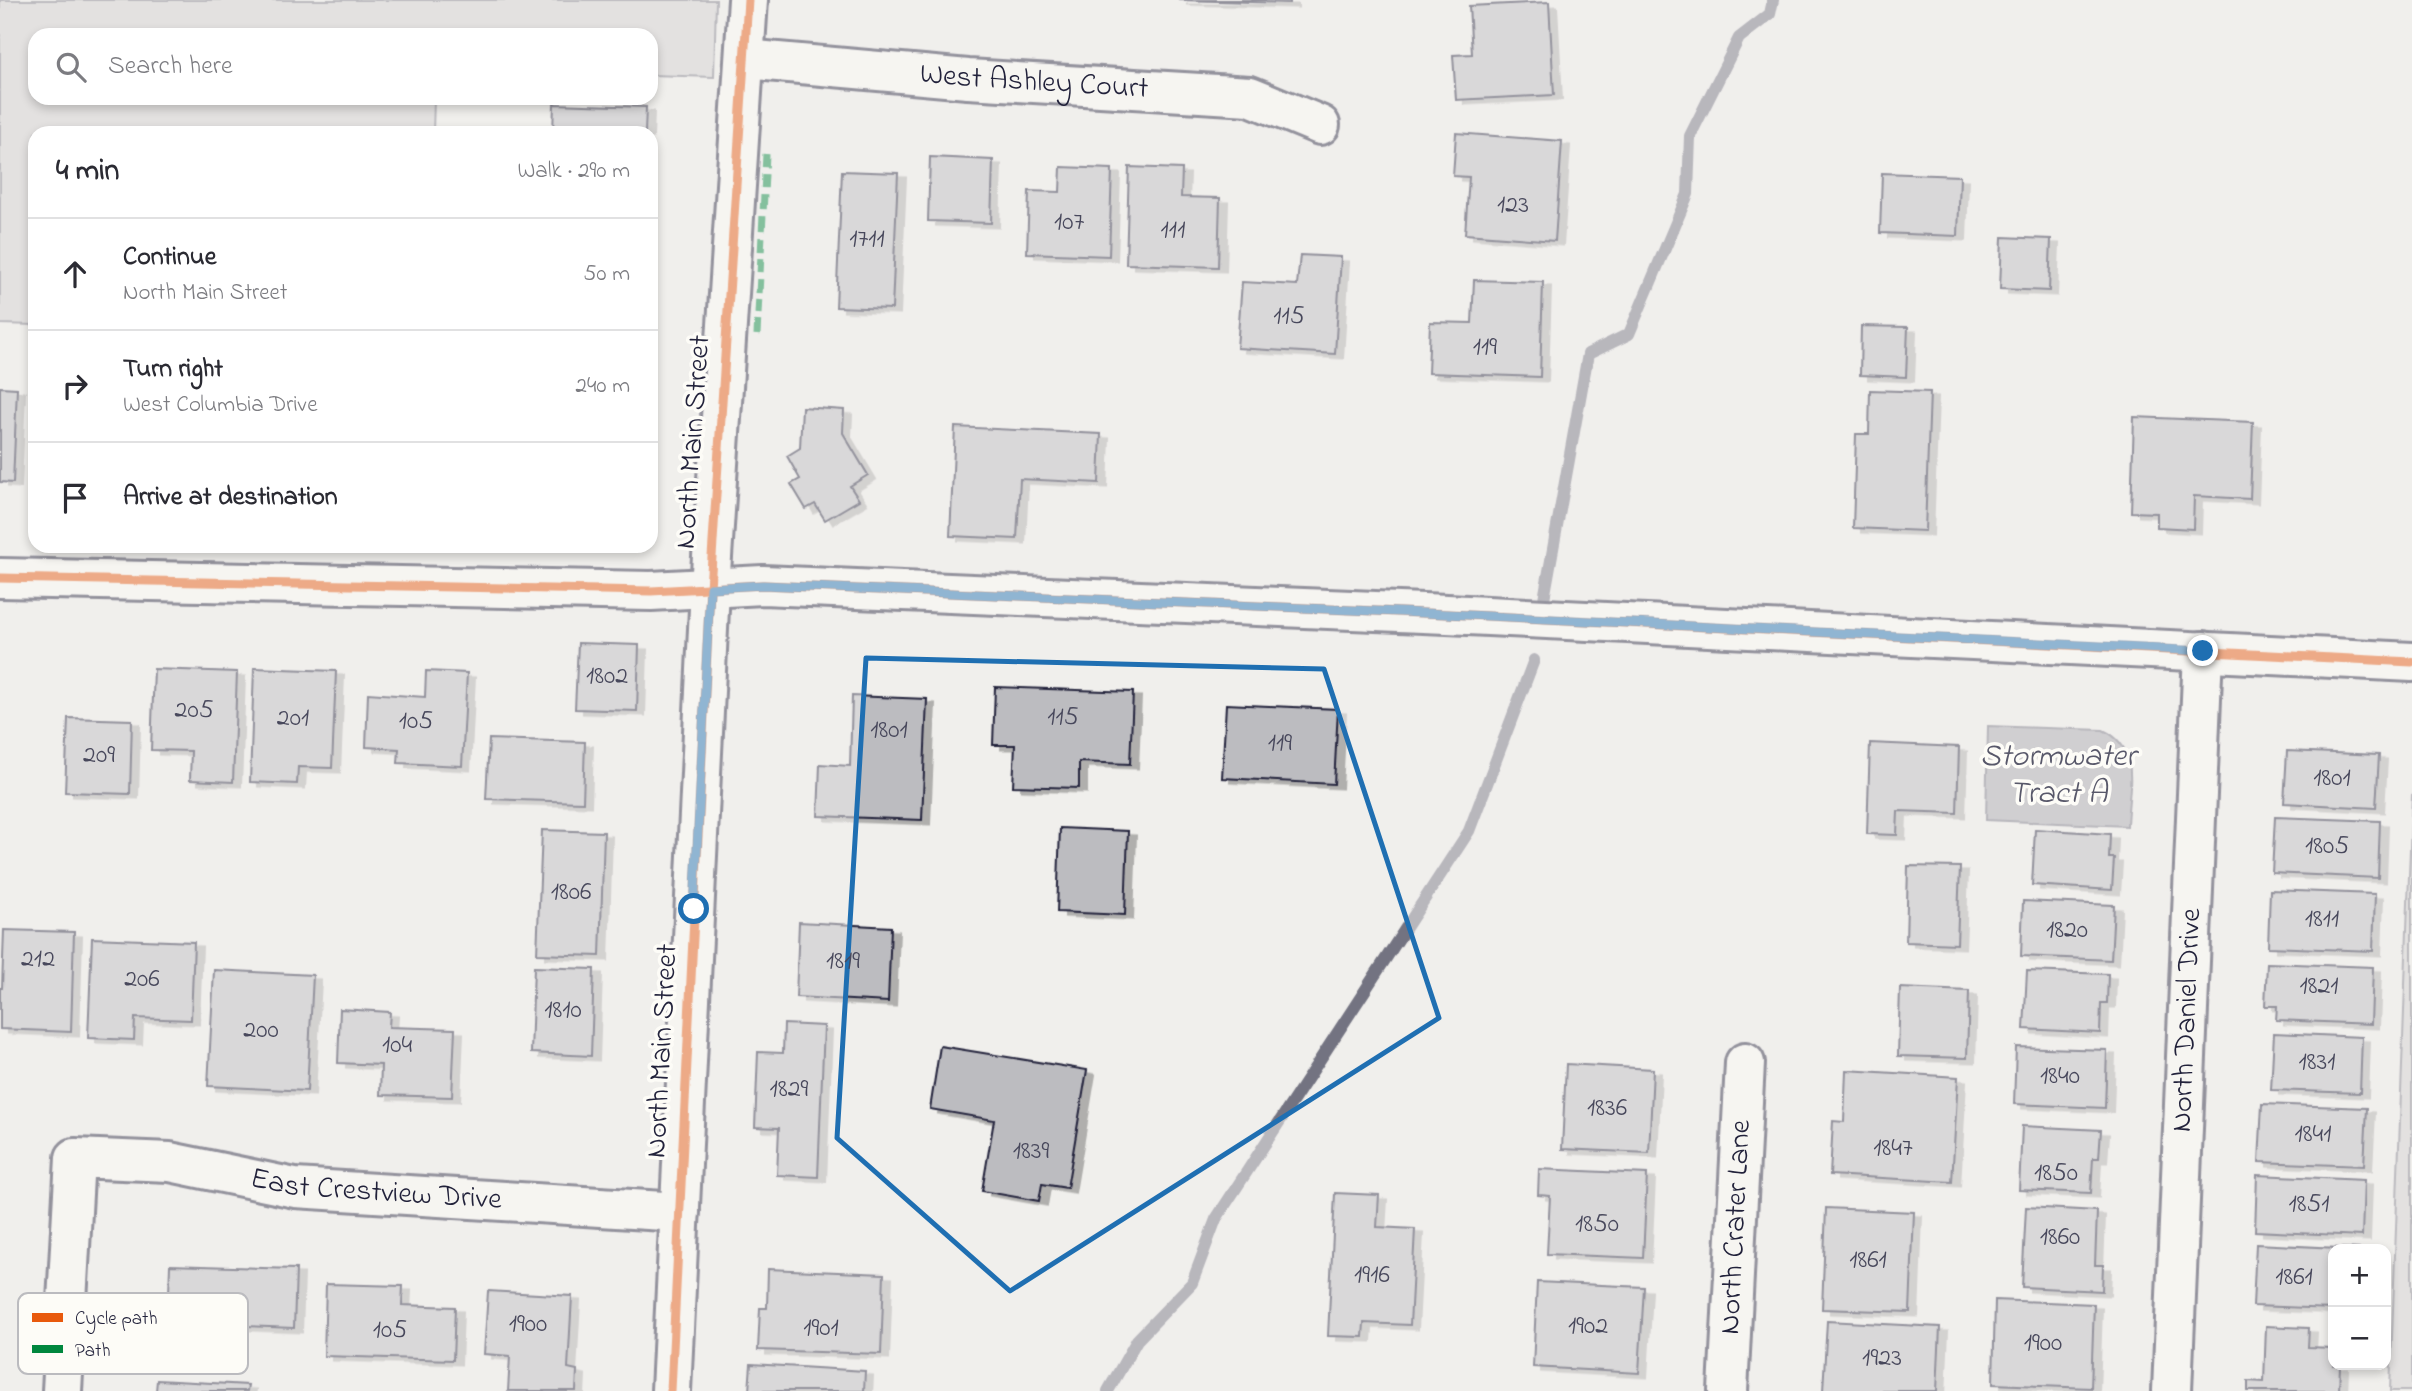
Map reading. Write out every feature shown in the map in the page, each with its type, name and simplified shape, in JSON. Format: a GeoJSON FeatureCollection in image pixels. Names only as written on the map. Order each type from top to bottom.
{"type":"FeatureCollection","features":[{"type":"Feature","properties":{"kind":"street","name":"North Main Street"},"geometry":{"type":"LineString","coordinates":[[671,1391],[710,588],[748,0]]}},
{"type":"Feature","properties":{"kind":"street","name":"West Ashley Court"},"geometry":{"type":"LineString","coordinates":[[745,59],[968,79],[1250,96],[1320,125]]}},
{"type":"Feature","properties":{"kind":"street"},"geometry":{"type":"LineString","coordinates":[[0,578],[638,590],[763,585],[1433,614],[2412,662]]}},
{"type":"Feature","properties":{"kind":"street","name":"North Daniel Drive"},"geometry":{"type":"LineString","coordinates":[[2172,1391],[2203,651]]}},
{"type":"Feature","properties":{"kind":"street","name":"North Crater Lane"},"geometry":{"type":"LineString","coordinates":[[1728,1391],[1745,1063]]}},
{"type":"Feature","properties":{"kind":"street","name":"East Crestview Drive"},"geometry":{"type":"LineString","coordinates":[[67,1293],[75,1158],[170,1162],[295,1188],[680,1212]]}},
{"type":"Feature","properties":{"kind":"highlighted area"},"geometry":{"type":"Polygon","coordinates":[[[866,658],[1324,669],[1439,1018],[1010,1291],[837,1138],[866,658]]]}},
{"type":"Feature","properties":{"kind":"shaded area"},"geometry":{"type":"Polygon","coordinates":[[[0,0],[716,0],[714,77],[658,75],[658,28],[28,28],[28,105],[434,105],[433,126],[28,126],[28,325],[0,324],[0,0]]]}},
{"type":"Feature","properties":{"kind":"shaded area"},"geometry":{"type":"Polygon","coordinates":[[[2412,794],[2412,1391],[2390,1391],[2412,794]]]}},
{"type":"Feature","properties":{"kind":"water","name":"Stormwater Tract A"},"geometry":{"type":"Polygon","coordinates":[[[1988,726],[2103,730],[2115,738],[2123,747],[2130,771],[2127,826],[1986,820],[1988,726]]]}},
{"type":"Feature","properties":{"kind":"building"},"geometry":{"type":"Polygon","coordinates":[[[1178,0],[1290,0],[1290,3],[1178,0]]]}},
{"type":"Feature","properties":{"kind":"building"},"geometry":{"type":"Polygon","coordinates":[[[1549,2],[1554,95],[1456,100],[1453,55],[1472,54],[1469,6],[1549,2]]]}},
{"type":"Feature","properties":{"kind":"building"},"geometry":{"type":"Polygon","coordinates":[[[554,105],[646,107],[645,126],[553,126],[554,105]]]}},
{"type":"Feature","properties":{"kind":"building"},"geometry":{"type":"Polygon","coordinates":[[[1456,133],[1562,141],[1555,241],[1465,234],[1469,177],[1453,176],[1456,133]]]}},
{"type":"Feature","properties":{"kind":"building"},"geometry":{"type":"Polygon","coordinates":[[[930,157],[993,160],[991,223],[928,221],[930,157]]]}},
{"type":"Feature","properties":{"kind":"building"},"geometry":{"type":"Polygon","coordinates":[[[1061,167],[1112,169],[1109,256],[1027,253],[1029,191],[1060,192],[1061,167]]]}},
{"type":"Feature","properties":{"kind":"building"},"geometry":{"type":"Polygon","coordinates":[[[1129,167],[1182,169],[1181,197],[1220,198],[1218,267],[1126,264],[1129,167]]]}},
{"type":"Feature","properties":{"kind":"building"},"geometry":{"type":"Polygon","coordinates":[[[842,171],[898,173],[892,309],[836,307],[842,171]]]}},
{"type":"Feature","properties":{"kind":"building"},"geometry":{"type":"Polygon","coordinates":[[[1882,173],[1960,176],[1958,236],[1880,233],[1882,173]]]}},
{"type":"Feature","properties":{"kind":"building"},"geometry":{"type":"Polygon","coordinates":[[[2002,237],[2051,239],[2049,291],[2000,289],[2002,237]]]}},
{"type":"Feature","properties":{"kind":"building"},"geometry":{"type":"Polygon","coordinates":[[[1300,255],[1341,257],[1335,354],[1237,348],[1242,282],[1297,285],[1300,255]]]}},
{"type":"Feature","properties":{"kind":"building"},"geometry":{"type":"Polygon","coordinates":[[[1474,280],[1543,282],[1540,377],[1428,373],[1430,322],[1472,323],[1474,280]]]}},
{"type":"Feature","properties":{"kind":"building"},"geometry":{"type":"Polygon","coordinates":[[[1861,326],[1908,327],[1906,377],[1860,375],[1861,326]]]}},
{"type":"Feature","properties":{"kind":"building"},"geometry":{"type":"Polygon","coordinates":[[[0,387],[17,388],[13,483],[0,482],[0,387]]]}},
{"type":"Feature","properties":{"kind":"building"},"geometry":{"type":"Polygon","coordinates":[[[1870,390],[1930,392],[1925,531],[1853,528],[1856,434],[1869,434],[1870,390]]]}},
{"type":"Feature","properties":{"kind":"building"},"geometry":{"type":"Polygon","coordinates":[[[802,407],[844,410],[843,433],[868,475],[850,486],[859,500],[825,520],[815,504],[806,509],[791,484],[800,479],[787,456],[800,448],[802,407]]]}},
{"type":"Feature","properties":{"kind":"building"},"geometry":{"type":"Polygon","coordinates":[[[2134,417],[2253,422],[2250,499],[2194,496],[2193,529],[2157,527],[2157,513],[2131,512],[2134,417]]]}},
{"type":"Feature","properties":{"kind":"building"},"geometry":{"type":"Polygon","coordinates":[[[955,427],[1101,434],[1099,483],[1020,479],[1017,539],[950,536],[955,427]]]}},
{"type":"Feature","properties":{"kind":"building"},"geometry":{"type":"Polygon","coordinates":[[[578,643],[639,645],[637,711],[575,709],[578,643]]]}},
{"type":"Feature","properties":{"kind":"building"},"geometry":{"type":"Polygon","coordinates":[[[254,668],[336,671],[332,768],[298,767],[297,784],[250,782],[254,668]]]}},
{"type":"Feature","properties":{"kind":"building"},"geometry":{"type":"Polygon","coordinates":[[[154,669],[237,672],[233,782],[190,780],[191,751],[151,750],[154,669]]]}},
{"type":"Feature","properties":{"kind":"building"},"geometry":{"type":"Polygon","coordinates":[[[426,671],[467,673],[462,766],[398,763],[399,749],[366,747],[368,693],[425,697],[426,671]]]}},
{"type":"Feature","properties":{"kind":"building"},"geometry":{"type":"Polygon","coordinates":[[[995,687],[1133,692],[1130,764],[1079,762],[1079,788],[1013,786],[1015,745],[993,745],[995,687]]]}},
{"type":"Feature","properties":{"kind":"building"},"geometry":{"type":"Polygon","coordinates":[[[852,696],[927,699],[922,820],[818,816],[820,764],[850,766],[852,696]]]}},
{"type":"Feature","properties":{"kind":"building"},"geometry":{"type":"Polygon","coordinates":[[[1226,704],[1338,709],[1334,784],[1222,778],[1226,704]]]}},
{"type":"Feature","properties":{"kind":"building"},"geometry":{"type":"Polygon","coordinates":[[[68,718],[132,720],[130,794],[65,792],[68,718]]]}},
{"type":"Feature","properties":{"kind":"building"},"geometry":{"type":"Polygon","coordinates":[[[489,739],[585,742],[583,802],[486,799],[489,739]]]}},
{"type":"Feature","properties":{"kind":"building"},"geometry":{"type":"Polygon","coordinates":[[[1870,743],[1959,747],[1957,813],[1898,811],[1897,835],[1867,834],[1870,743]]]}},
{"type":"Feature","properties":{"kind":"building"},"geometry":{"type":"Polygon","coordinates":[[[2287,751],[2379,755],[2376,808],[2284,803],[2287,751]]]}},
{"type":"Feature","properties":{"kind":"building"},"geometry":{"type":"Polygon","coordinates":[[[2275,817],[2380,821],[2378,878],[2272,873],[2275,817]]]}},
{"type":"Feature","properties":{"kind":"building"},"geometry":{"type":"Polygon","coordinates":[[[1060,828],[1128,831],[1125,915],[1057,912],[1060,828]]]}},
{"type":"Feature","properties":{"kind":"building"},"geometry":{"type":"Polygon","coordinates":[[[2035,829],[2110,834],[2109,858],[2114,858],[2112,890],[2032,885],[2035,829]]]}},
{"type":"Feature","properties":{"kind":"building"},"geometry":{"type":"Polygon","coordinates":[[[542,830],[604,832],[600,956],[537,954],[542,830]]]}},
{"type":"Feature","properties":{"kind":"building"},"geometry":{"type":"Polygon","coordinates":[[[1908,866],[1960,867],[1957,944],[1906,942],[1908,866]]]}},
{"type":"Feature","properties":{"kind":"building"},"geometry":{"type":"Polygon","coordinates":[[[2270,890],[2375,894],[2373,951],[2268,947],[2270,890]]]}},
{"type":"Feature","properties":{"kind":"building"},"geometry":{"type":"Polygon","coordinates":[[[2023,901],[2114,905],[2111,960],[2021,956],[2023,901]]]}},
{"type":"Feature","properties":{"kind":"building"},"geometry":{"type":"Polygon","coordinates":[[[799,922],[891,927],[888,1002],[796,997],[799,922]]]}},
{"type":"Feature","properties":{"kind":"building"},"geometry":{"type":"Polygon","coordinates":[[[4,930],[74,932],[71,1032],[0,1029],[4,930]]]}},
{"type":"Feature","properties":{"kind":"building"},"geometry":{"type":"Polygon","coordinates":[[[92,938],[194,942],[191,1020],[135,1018],[134,1040],[88,1038],[92,938]]]}},
{"type":"Feature","properties":{"kind":"building"},"geometry":{"type":"Polygon","coordinates":[[[2267,963],[2373,967],[2371,1024],[2276,1020],[2277,1006],[2265,1006],[2267,963]]]}},
{"type":"Feature","properties":{"kind":"building"},"geometry":{"type":"Polygon","coordinates":[[[534,967],[594,969],[591,1056],[531,1053],[534,967]]]}},
{"type":"Feature","properties":{"kind":"building"},"geometry":{"type":"Polygon","coordinates":[[[214,970],[313,975],[307,1091],[208,1086],[214,970]]]}},
{"type":"Feature","properties":{"kind":"building"},"geometry":{"type":"Polygon","coordinates":[[[2027,971],[2108,974],[2107,1003],[2101,1003],[2100,1033],[2024,1029],[2027,971]]]}},
{"type":"Feature","properties":{"kind":"building"},"geometry":{"type":"Polygon","coordinates":[[[1900,988],[1969,991],[1967,1058],[1898,1056],[1900,988]]]}},
{"type":"Feature","properties":{"kind":"building"},"geometry":{"type":"Polygon","coordinates":[[[340,1009],[390,1012],[389,1027],[455,1029],[452,1097],[380,1095],[381,1065],[338,1063],[340,1009]]]}},
{"type":"Feature","properties":{"kind":"building"},"geometry":{"type":"Polygon","coordinates":[[[784,1024],[824,1026],[818,1177],[777,1175],[779,1128],[755,1127],[758,1052],[783,1053],[784,1024]]]}},
{"type":"Feature","properties":{"kind":"building"},"geometry":{"type":"Polygon","coordinates":[[[2274,1033],[2362,1037],[2360,1093],[2271,1090],[2274,1033]]]}},
{"type":"Feature","properties":{"kind":"building"},"geometry":{"type":"Polygon","coordinates":[[[940,1046],[1087,1070],[1067,1188],[1042,1184],[1039,1201],[982,1191],[994,1120],[930,1109],[940,1046]]]}},
{"type":"Feature","properties":{"kind":"building"},"geometry":{"type":"Polygon","coordinates":[[[2016,1047],[2107,1050],[2105,1108],[2014,1104],[2016,1047]]]}},
{"type":"Feature","properties":{"kind":"building"},"geometry":{"type":"Polygon","coordinates":[[[1566,1064],[1653,1069],[1649,1153],[1562,1149],[1566,1064]]]}},
{"type":"Feature","properties":{"kind":"building"},"geometry":{"type":"Polygon","coordinates":[[[1846,1070],[1958,1077],[1952,1182],[1830,1175],[1833,1121],[1844,1122],[1846,1070]]]}},
{"type":"Feature","properties":{"kind":"building"},"geometry":{"type":"Polygon","coordinates":[[[2262,1104],[2367,1108],[2364,1166],[2259,1162],[2262,1104]]]}},
{"type":"Feature","properties":{"kind":"building"},"geometry":{"type":"Polygon","coordinates":[[[2022,1126],[2101,1130],[2099,1158],[2093,1158],[2091,1193],[2019,1190],[2022,1126]]]}},
{"type":"Feature","properties":{"kind":"building"},"geometry":{"type":"Polygon","coordinates":[[[1539,1169],[1647,1174],[1643,1258],[1547,1254],[1550,1196],[1538,1195],[1539,1169]]]}},
{"type":"Feature","properties":{"kind":"building"},"geometry":{"type":"Polygon","coordinates":[[[2257,1175],[2364,1180],[2362,1236],[2255,1231],[2257,1175]]]}},
{"type":"Feature","properties":{"kind":"building"},"geometry":{"type":"Polygon","coordinates":[[[1335,1193],[1379,1195],[1377,1227],[1415,1229],[1410,1325],[1364,1323],[1363,1337],[1328,1336],[1335,1193]]]}},
{"type":"Feature","properties":{"kind":"building"},"geometry":{"type":"Polygon","coordinates":[[[2026,1207],[2097,1211],[2095,1265],[2103,1265],[2102,1291],[2022,1287],[2026,1207]]]}},
{"type":"Feature","properties":{"kind":"building"},"geometry":{"type":"Polygon","coordinates":[[[1826,1208],[1914,1212],[1910,1312],[1822,1309],[1826,1208]]]}},
{"type":"Feature","properties":{"kind":"building"},"geometry":{"type":"Polygon","coordinates":[[[2256,1244],[2328,1247],[2328,1309],[2253,1306],[2256,1244]]]}},
{"type":"Feature","properties":{"kind":"building"},"geometry":{"type":"Polygon","coordinates":[[[170,1265],[296,1269],[294,1328],[248,1326],[248,1293],[169,1293],[170,1265]]]}},
{"type":"Feature","properties":{"kind":"building"},"geometry":{"type":"Polygon","coordinates":[[[768,1269],[884,1274],[881,1354],[758,1350],[760,1308],[767,1308],[768,1269]]]}},
{"type":"Feature","properties":{"kind":"building"},"geometry":{"type":"Polygon","coordinates":[[[1537,1282],[1644,1287],[1639,1373],[1533,1367],[1537,1282]]]}},
{"type":"Feature","properties":{"kind":"building"},"geometry":{"type":"Polygon","coordinates":[[[326,1284],[403,1286],[402,1305],[455,1307],[453,1360],[324,1356],[326,1284]]]}},
{"type":"Feature","properties":{"kind":"building"},"geometry":{"type":"Polygon","coordinates":[[[488,1291],[572,1296],[568,1368],[577,1370],[576,1391],[508,1391],[510,1356],[484,1354],[488,1291]]]}},
{"type":"Feature","properties":{"kind":"building"},"geometry":{"type":"Polygon","coordinates":[[[1995,1300],[2094,1304],[2091,1388],[1993,1384],[1995,1300]]]}},
{"type":"Feature","properties":{"kind":"building"},"geometry":{"type":"Polygon","coordinates":[[[1827,1321],[1940,1327],[1937,1391],[1823,1391],[1827,1321]]]}},
{"type":"Feature","properties":{"kind":"building"},"geometry":{"type":"Polygon","coordinates":[[[2266,1326],[2309,1328],[2308,1347],[2328,1348],[2328,1370],[2340,1370],[2339,1391],[2248,1391],[2248,1381],[2264,1382],[2266,1326]]]}},
{"type":"Feature","properties":{"kind":"building"},"geometry":{"type":"Polygon","coordinates":[[[751,1364],[865,1371],[864,1391],[749,1391],[751,1364]]]}},
{"type":"Feature","properties":{"kind":"building"},"geometry":{"type":"Polygon","coordinates":[[[157,1380],[248,1385],[247,1391],[156,1391],[157,1380]]]}},
{"type":"Feature","properties":{"kind":"waterway"},"geometry":{"type":"LineString","coordinates":[[1544,599],[1588,354],[1629,334],[1688,194],[1690,136],[1739,38],[1770,14],[1773,0]]}},
{"type":"Feature","properties":{"kind":"waterway"},"geometry":{"type":"LineString","coordinates":[[1108,1391],[1137,1340],[1192,1283],[1216,1219],[1469,831],[1534,660]]}},
{"type":"Feature","properties":{"kind":"marked path"},"geometry":{"type":"LineString","coordinates":[[757,335],[766,154]]}},
{"type":"Feature","properties":{"kind":"cycle path"},"geometry":{"type":"LineString","coordinates":[[671,1391],[710,588],[748,0]]}},
{"type":"Feature","properties":{"kind":"cycle path"},"geometry":{"type":"LineString","coordinates":[[0,578],[651,591],[763,585],[1447,614],[2412,662]]}},
{"type":"Feature","properties":{"kind":"route"},"geometry":{"type":"LineString","coordinates":[[694,909],[710,588],[763,585],[1447,614],[2203,651]]}}]}
